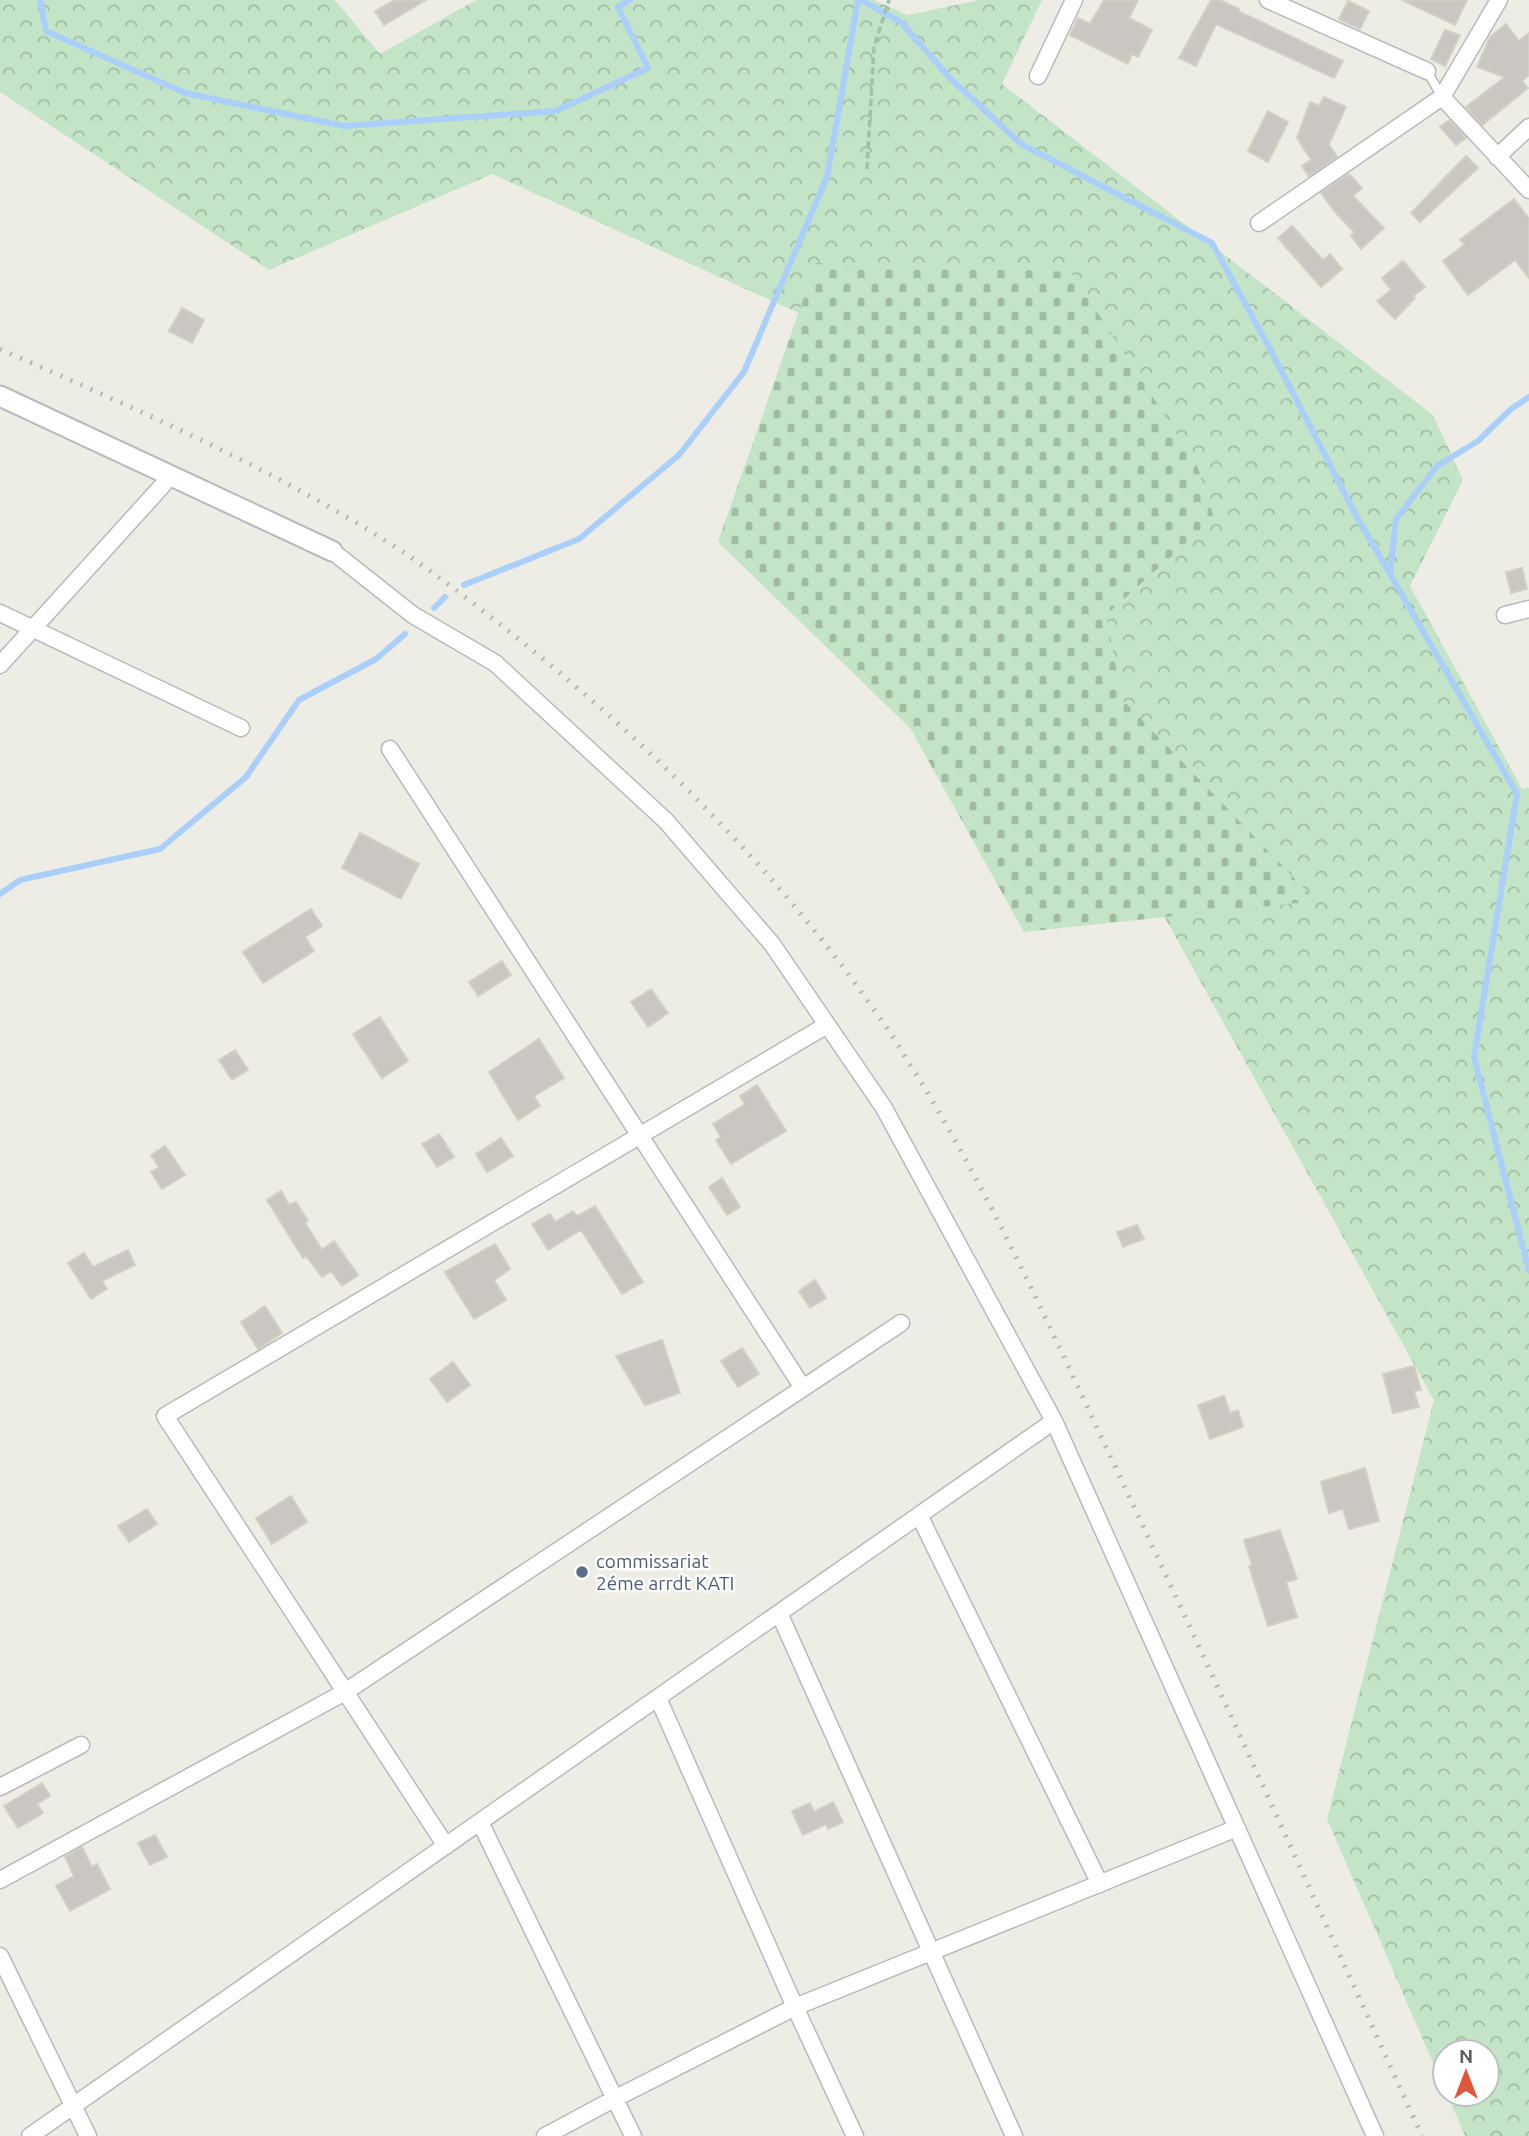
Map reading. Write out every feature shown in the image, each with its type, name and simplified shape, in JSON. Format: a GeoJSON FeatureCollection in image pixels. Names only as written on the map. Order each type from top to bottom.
{"type":"FeatureCollection","features":[{"type":"Feature","properties":{"kind":"street"},"geometry":{"type":"LineString","coordinates":[[1038,76],[1074,0]]}},
{"type":"Feature","properties":{"kind":"street"},"geometry":{"type":"LineString","coordinates":[[1268,0],[1427,71]]}},
{"type":"Feature","properties":{"kind":"street"},"geometry":{"type":"LineString","coordinates":[[1259,223],[1442,97],[1499,0]]}},
{"type":"Feature","properties":{"kind":"street"},"geometry":{"type":"LineString","coordinates":[[1442,97],[1529,190]]}},
{"type":"Feature","properties":{"kind":"street"},"geometry":{"type":"LineString","coordinates":[[1497,157],[1529,127]]}},
{"type":"Feature","properties":{"kind":"street"},"geometry":{"type":"LineString","coordinates":[[0,396],[332,551],[413,615],[495,663],[666,821],[772,944],[884,1108],[1054,1421],[1376,2136]]}},
{"type":"Feature","properties":{"kind":"street"},"geometry":{"type":"LineString","coordinates":[[0,665],[171,475]]}},
{"type":"Feature","properties":{"kind":"street"},"geometry":{"type":"LineString","coordinates":[[1505,615],[1529,609]]}},
{"type":"Feature","properties":{"kind":"street"},"geometry":{"type":"LineString","coordinates":[[0,613],[242,728]]}},
{"type":"Feature","properties":{"kind":"street"},"geometry":{"type":"LineString","coordinates":[[390,749],[803,1388]]}},
{"type":"Feature","properties":{"kind":"street"},"geometry":{"type":"LineString","coordinates":[[446,1846],[165,1416],[827,1026]]}},
{"type":"Feature","properties":{"kind":"street"},"geometry":{"type":"LineString","coordinates":[[0,1880],[345,1692],[901,1323]]}},
{"type":"Feature","properties":{"kind":"street"},"geometry":{"type":"LineString","coordinates":[[30,2136],[1054,1421]]}},
{"type":"Feature","properties":{"kind":"street"},"geometry":{"type":"LineString","coordinates":[[919,1515],[1100,1884]]}},
{"type":"Feature","properties":{"kind":"street"},"geometry":{"type":"LineString","coordinates":[[779,1613],[1014,2136]]}},
{"type":"Feature","properties":{"kind":"street"},"geometry":{"type":"LineString","coordinates":[[658,1698],[855,2136]]}},
{"type":"Feature","properties":{"kind":"street"},"geometry":{"type":"LineString","coordinates":[[0,1787],[80,1745]]}},
{"type":"Feature","properties":{"kind":"street"},"geometry":{"type":"LineString","coordinates":[[480,1822],[633,2136]]}},
{"type":"Feature","properties":{"kind":"street"},"geometry":{"type":"LineString","coordinates":[[545,2136],[795,2007],[1237,1828]]}},
{"type":"Feature","properties":{"kind":"street"},"geometry":{"type":"LineString","coordinates":[[0,1956],[88,2136]]}},
{"type":"Feature","properties":{"kind":"lane"},"geometry":{"type":"LineString","coordinates":[[1427,71],[1442,97]]}},
{"type":"Feature","properties":{"kind":"path"},"geometry":{"type":"LineString","coordinates":[[867,169],[874,47],[889,0]]}},
{"type":"Feature","properties":{"kind":"green space"},"geometry":{"type":"Polygon","coordinates":[[[0,0],[335,0],[380,54],[476,0],[874,0],[908,15],[979,0],[1042,0],[1002,84],[1433,415],[1463,480],[1410,586],[1522,789],[1529,788],[1529,2136],[1465,2136],[1453,2108],[1501,2108],[1501,2038],[1431,2038],[1431,2058],[1327,1819],[1434,1400],[1035,685],[1132,464],[492,174],[269,270],[0,92],[0,0]]]}},
{"type":"Feature","properties":{"kind":"green space"},"geometry":{"type":"Polygon","coordinates":[[[816,263],[1071,272],[1197,465],[1214,518],[1106,615],[1122,699],[1316,901],[1024,932],[910,728],[718,542],[816,263]]]}},
{"type":"Feature","properties":{"kind":"building"},"geometry":{"type":"Polygon","coordinates":[[[395,0],[426,0],[384,25],[375,11],[395,0]]]}},
{"type":"Feature","properties":{"kind":"building"},"geometry":{"type":"Polygon","coordinates":[[[1104,0],[1138,0],[1129,18],[1152,30],[1138,57],[1132,54],[1128,64],[1070,35],[1078,18],[1090,24],[1104,0]]]}},
{"type":"Feature","properties":{"kind":"building"},"geometry":{"type":"Polygon","coordinates":[[[1211,0],[1220,0],[1343,61],[1334,78],[1216,24],[1196,66],[1179,58],[1211,0]]]}},
{"type":"Feature","properties":{"kind":"building"},"geometry":{"type":"Polygon","coordinates":[[[1402,0],[1467,0],[1455,25],[1402,0]]]}},
{"type":"Feature","properties":{"kind":"building"},"geometry":{"type":"Polygon","coordinates":[[[1348,1],[1369,11],[1360,29],[1339,19],[1348,1]]]}},
{"type":"Feature","properties":{"kind":"building"},"geometry":{"type":"Polygon","coordinates":[[[1506,24],[1519,41],[1529,33],[1529,75],[1522,81],[1528,88],[1482,125],[1466,107],[1505,77],[1477,67],[1490,37],[1506,24]]]}},
{"type":"Feature","properties":{"kind":"building"},"geometry":{"type":"Polygon","coordinates":[[[1445,30],[1460,35],[1445,66],[1431,59],[1445,30]]]}},
{"type":"Feature","properties":{"kind":"building"},"geometry":{"type":"Polygon","coordinates":[[[1324,97],[1346,107],[1329,144],[1337,157],[1309,176],[1302,166],[1311,160],[1297,138],[1310,102],[1319,106],[1324,97]]]}},
{"type":"Feature","properties":{"kind":"building"},"geometry":{"type":"Polygon","coordinates":[[[1268,111],[1288,122],[1268,162],[1248,151],[1268,111]]]}},
{"type":"Feature","properties":{"kind":"building"},"geometry":{"type":"Polygon","coordinates":[[[1449,120],[1466,138],[1456,145],[1440,127],[1449,120]]]}},
{"type":"Feature","properties":{"kind":"building"},"geometry":{"type":"Polygon","coordinates":[[[1466,156],[1478,168],[1420,222],[1411,213],[1466,156]]]}},
{"type":"Feature","properties":{"kind":"building"},"geometry":{"type":"Polygon","coordinates":[[[1349,174],[1362,188],[1353,196],[1384,228],[1361,249],[1351,235],[1354,232],[1321,193],[1349,174]]]}},
{"type":"Feature","properties":{"kind":"building"},"geometry":{"type":"Polygon","coordinates":[[[1514,199],[1529,219],[1529,278],[1515,260],[1468,295],[1443,261],[1464,245],[1460,240],[1514,199]]]}},
{"type":"Feature","properties":{"kind":"building"},"geometry":{"type":"Polygon","coordinates":[[[1292,226],[1323,260],[1330,254],[1342,269],[1321,287],[1278,238],[1292,226]]]}},
{"type":"Feature","properties":{"kind":"building"},"geometry":{"type":"Polygon","coordinates":[[[1403,261],[1425,287],[1413,296],[1415,298],[1395,319],[1377,301],[1391,290],[1382,278],[1403,261]]]}},
{"type":"Feature","properties":{"kind":"building"},"geometry":{"type":"Polygon","coordinates":[[[182,308],[204,320],[192,343],[169,331],[182,308]]]}},
{"type":"Feature","properties":{"kind":"building"},"geometry":{"type":"Polygon","coordinates":[[[1522,568],[1527,589],[1511,593],[1506,572],[1522,568]]]}},
{"type":"Feature","properties":{"kind":"building"},"geometry":{"type":"Polygon","coordinates":[[[360,833],[419,864],[401,899],[342,868],[360,833]]]}},
{"type":"Feature","properties":{"kind":"building"},"geometry":{"type":"Polygon","coordinates":[[[311,909],[322,926],[305,937],[314,951],[263,983],[243,952],[311,909]]]}},
{"type":"Feature","properties":{"kind":"building"},"geometry":{"type":"Polygon","coordinates":[[[502,961],[511,975],[478,996],[469,982],[502,961]]]}},
{"type":"Feature","properties":{"kind":"building"},"geometry":{"type":"Polygon","coordinates":[[[651,989],[668,1013],[648,1027],[631,1002],[651,989]]]}},
{"type":"Feature","properties":{"kind":"building"},"geometry":{"type":"Polygon","coordinates":[[[380,1017],[408,1061],[382,1078],[353,1034],[380,1017]]]}},
{"type":"Feature","properties":{"kind":"building"},"geometry":{"type":"Polygon","coordinates":[[[539,1039],[564,1078],[534,1096],[540,1106],[518,1120],[489,1072],[539,1039]]]}},
{"type":"Feature","properties":{"kind":"building"},"geometry":{"type":"Polygon","coordinates":[[[235,1050],[248,1070],[232,1080],[219,1060],[235,1050]]]}},
{"type":"Feature","properties":{"kind":"building"},"geometry":{"type":"Polygon","coordinates":[[[757,1085],[786,1131],[731,1164],[716,1140],[721,1137],[713,1124],[745,1104],[740,1096],[757,1085]]]}},
{"type":"Feature","properties":{"kind":"building"},"geometry":{"type":"Polygon","coordinates":[[[439,1134],[454,1157],[437,1167],[422,1144],[439,1134]]]}},
{"type":"Feature","properties":{"kind":"building"},"geometry":{"type":"Polygon","coordinates":[[[501,1138],[513,1156],[487,1172],[476,1154],[501,1138]]]}},
{"type":"Feature","properties":{"kind":"building"},"geometry":{"type":"Polygon","coordinates":[[[165,1146],[185,1175],[162,1189],[151,1172],[159,1167],[151,1155],[165,1146]]]}},
{"type":"Feature","properties":{"kind":"building"},"geometry":{"type":"Polygon","coordinates":[[[722,1178],[740,1207],[727,1215],[709,1187],[722,1178]]]}},
{"type":"Feature","properties":{"kind":"building"},"geometry":{"type":"Polygon","coordinates":[[[281,1191],[289,1205],[296,1202],[322,1250],[334,1241],[358,1275],[342,1286],[331,1271],[322,1277],[306,1256],[303,1258],[267,1200],[281,1191]]]}},
{"type":"Feature","properties":{"kind":"building"},"geometry":{"type":"Polygon","coordinates":[[[595,1206],[643,1282],[622,1294],[581,1230],[548,1250],[532,1224],[550,1214],[555,1222],[573,1211],[577,1216],[595,1206]]]}},
{"type":"Feature","properties":{"kind":"building"},"geometry":{"type":"Polygon","coordinates":[[[1137,1225],[1144,1239],[1123,1247],[1117,1232],[1137,1225]]]}},
{"type":"Feature","properties":{"kind":"building"},"geometry":{"type":"Polygon","coordinates":[[[495,1244],[510,1269],[494,1280],[506,1300],[474,1319],[445,1272],[495,1244]]]}},
{"type":"Feature","properties":{"kind":"building"},"geometry":{"type":"Polygon","coordinates":[[[128,1250],[135,1265],[102,1281],[107,1289],[91,1299],[68,1263],[84,1253],[93,1267],[128,1250]]]}},
{"type":"Feature","properties":{"kind":"building"},"geometry":{"type":"Polygon","coordinates":[[[815,1280],[826,1298],[810,1308],[799,1291],[815,1280]]]}},
{"type":"Feature","properties":{"kind":"building"},"geometry":{"type":"Polygon","coordinates":[[[265,1306],[282,1333],[258,1349],[241,1322],[265,1306]]]}},
{"type":"Feature","properties":{"kind":"building"},"geometry":{"type":"Polygon","coordinates":[[[662,1340],[680,1393],[645,1405],[616,1356],[662,1340]]]}},
{"type":"Feature","properties":{"kind":"building"},"geometry":{"type":"Polygon","coordinates":[[[742,1348],[759,1374],[738,1387],[721,1361],[742,1348]]]}},
{"type":"Feature","properties":{"kind":"building"},"geometry":{"type":"Polygon","coordinates":[[[453,1362],[470,1385],[447,1402],[430,1379],[453,1362]]]}},
{"type":"Feature","properties":{"kind":"building"},"geometry":{"type":"Polygon","coordinates":[[[1414,1366],[1421,1390],[1414,1391],[1419,1407],[1393,1413],[1383,1374],[1414,1366]]]}},
{"type":"Feature","properties":{"kind":"building"},"geometry":{"type":"Polygon","coordinates":[[[1224,1396],[1230,1413],[1238,1410],[1243,1427],[1210,1439],[1198,1405],[1224,1396]]]}},
{"type":"Feature","properties":{"kind":"building"},"geometry":{"type":"Polygon","coordinates":[[[1365,1468],[1379,1521],[1349,1529],[1343,1509],[1329,1513],[1321,1482],[1365,1468]]]}},
{"type":"Feature","properties":{"kind":"building"},"geometry":{"type":"Polygon","coordinates":[[[291,1496],[307,1522],[272,1544],[256,1518],[291,1496]]]}},
{"type":"Feature","properties":{"kind":"building"},"geometry":{"type":"Polygon","coordinates":[[[147,1509],[157,1524],[129,1542],[118,1526],[147,1509]]]}},
{"type":"Feature","properties":{"kind":"building"},"geometry":{"type":"Polygon","coordinates":[[[1280,1530],[1297,1579],[1286,1582],[1297,1617],[1268,1626],[1249,1566],[1252,1565],[1244,1540],[1280,1530]]]}},
{"type":"Feature","properties":{"kind":"building"},"geometry":{"type":"Polygon","coordinates":[[[42,1783],[50,1796],[37,1804],[43,1813],[18,1828],[4,1806],[42,1783]]]}},
{"type":"Feature","properties":{"kind":"building"},"geometry":{"type":"Polygon","coordinates":[[[833,1802],[843,1822],[828,1829],[826,1824],[803,1835],[792,1811],[810,1803],[814,1812],[833,1802]]]}},
{"type":"Feature","properties":{"kind":"building"},"geometry":{"type":"Polygon","coordinates":[[[155,1835],[167,1857],[150,1865],[138,1843],[155,1835]]]}},
{"type":"Feature","properties":{"kind":"building"},"geometry":{"type":"Polygon","coordinates":[[[82,1847],[92,1867],[97,1864],[110,1889],[70,1911],[56,1886],[74,1876],[65,1857],[82,1847]]]}},
{"type":"Feature","properties":{"kind":"waterway"},"geometry":{"type":"LineString","coordinates":[[40,0],[46,31],[185,93],[344,126],[556,111],[648,68],[618,7],[630,0]]}},
{"type":"Feature","properties":{"kind":"waterway"},"geometry":{"type":"LineString","coordinates":[[464,585],[579,539],[679,455],[744,372],[827,177],[858,0]]}},
{"type":"Feature","properties":{"kind":"waterway"},"geometry":{"type":"LineString","coordinates":[[861,0],[901,22],[950,78],[1021,144],[1212,243],[1357,517],[1517,794],[1474,1057],[1529,1271]]}},
{"type":"Feature","properties":{"kind":"waterway"},"geometry":{"type":"LineString","coordinates":[[1390,574],[1396,519],[1437,466],[1478,441],[1511,409],[1529,397]]}},
{"type":"Feature","properties":{"kind":"waterway"},"geometry":{"type":"LineString","coordinates":[[434,608],[445,597]]}},
{"type":"Feature","properties":{"kind":"waterway"},"geometry":{"type":"LineString","coordinates":[[0,894],[20,880],[160,849],[246,777],[299,700],[376,659],[405,634]]}},
{"type":"Feature","properties":{"kind":"railway"},"geometry":{"type":"LineString","coordinates":[[0,349],[155,418],[256,467],[355,522],[419,563],[526,645],[625,730],[719,822],[805,919],[893,1036],[943,1119],[992,1210],[1039,1303],[1185,1617],[1422,2136]]}},
{"type":"Feature","properties":{"kind":"place","name":"commissariat 2éme arrdt KATI"},"geometry":{"type":"Point","coordinates":[582,1572]}}]}
